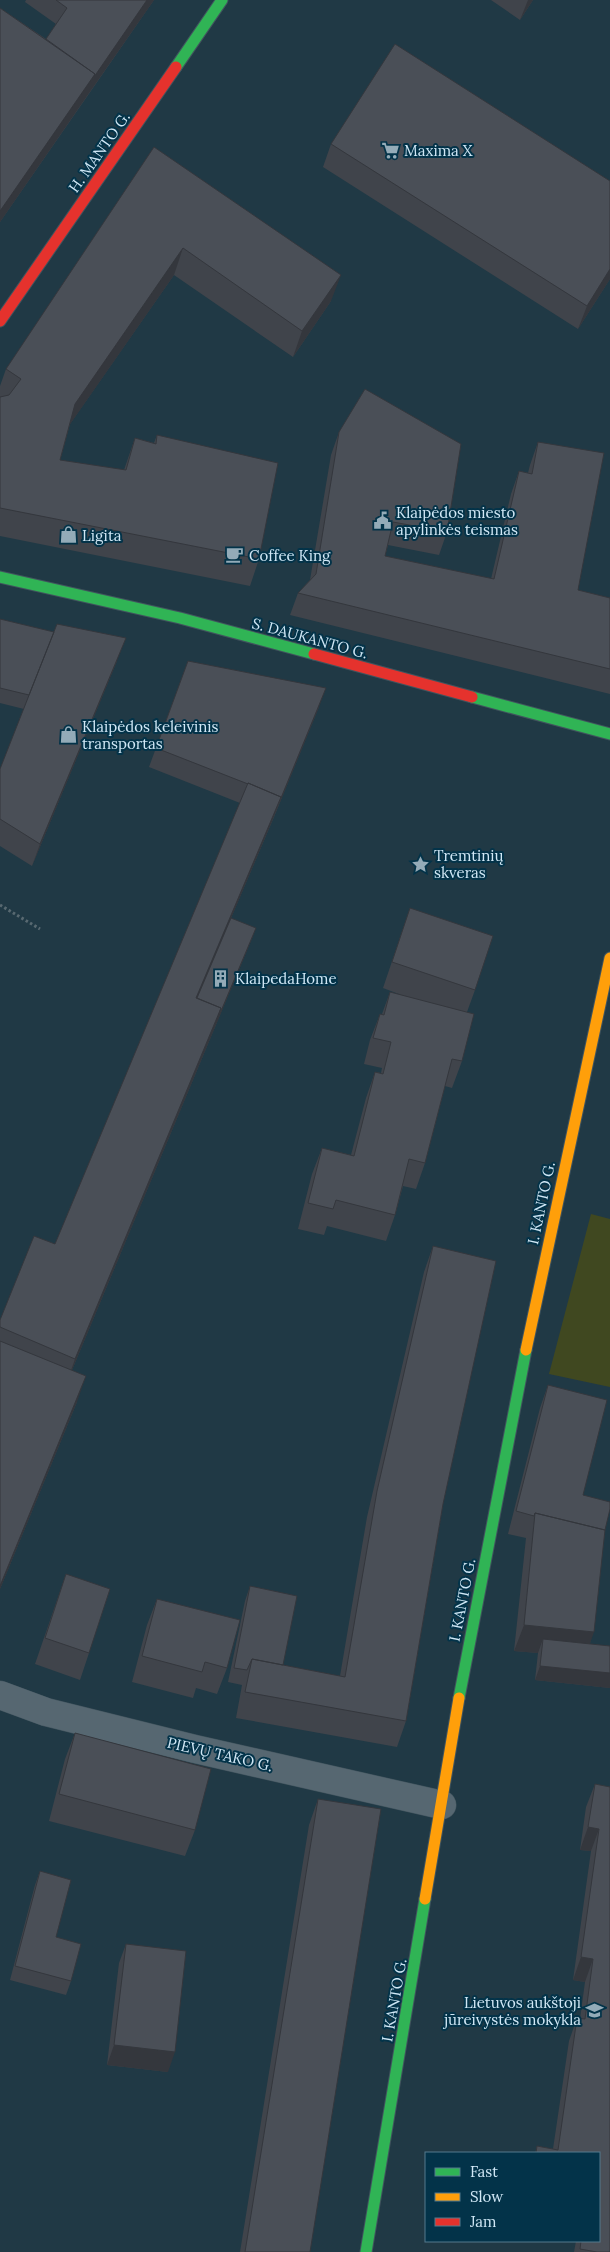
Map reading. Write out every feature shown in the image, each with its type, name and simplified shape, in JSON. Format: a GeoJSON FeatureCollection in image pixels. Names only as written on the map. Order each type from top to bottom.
{"type":"FeatureCollection","features":[{"type":"Feature","properties":{"kind":"street","name":"H. MANTO G."},"geometry":{"type":"LineString","coordinates":[[0,321],[222,0]]}},
{"type":"Feature","properties":{"kind":"street","name":"S. DAUKANTO G."},"geometry":{"type":"LineString","coordinates":[[0,577],[180,618],[610,734]]}},
{"type":"Feature","properties":{"kind":"street","name":"I. KANTO G."},"geometry":{"type":"LineString","coordinates":[[366,2252],[460,1691],[535,1304],[610,958]]}},
{"type":"Feature","properties":{"kind":"street","name":"PIEVŲ TAKO G."},"geometry":{"type":"LineString","coordinates":[[0,1694],[55,1714],[204,1751],[442,1805]]}},
{"type":"Feature","properties":{"kind":"path"},"geometry":{"type":"LineString","coordinates":[[0,905],[40,929]]}},
{"type":"Feature","properties":{"kind":"green space"},"geometry":{"type":"Polygon","coordinates":[[[591,1214],[610,1219],[610,1387],[549,1374],[591,1214]]]}},
{"type":"Feature","properties":{"kind":"building"},"geometry":{"type":"Polygon","coordinates":[[[56,0],[147,0],[94,77],[95,74],[46,39],[67,8],[56,0]]]}},
{"type":"Feature","properties":{"kind":"building"},"geometry":{"type":"Polygon","coordinates":[[[0,8],[95,74],[0,211],[0,8]]]}},
{"type":"Feature","properties":{"kind":"building"},"geometry":{"type":"Polygon","coordinates":[[[395,44],[610,181],[610,269],[587,306],[331,144],[395,44]]]}},
{"type":"Feature","properties":{"kind":"building"},"geometry":{"type":"Polygon","coordinates":[[[154,147],[341,275],[302,331],[183,248],[75,404],[60,460],[126,470],[135,438],[156,444],[157,435],[278,463],[259,559],[0,508],[0,397],[9,395],[21,379],[6,369],[154,147]]]}},
{"type":"Feature","properties":{"kind":"building","name":"Klaipėdos miesto apylinkės teismas"},"geometry":{"type":"Polygon","coordinates":[[[365,389],[461,444],[447,532],[393,522],[385,556],[494,579],[519,471],[532,474],[538,442],[604,453],[578,590],[610,598],[610,669],[298,593],[316,574],[339,432],[365,389]]]}},
{"type":"Feature","properties":{"kind":"building"},"geometry":{"type":"Polygon","coordinates":[[[0,619],[54,632],[29,695],[0,688],[0,619]]]}},
{"type":"Feature","properties":{"kind":"building"},"geometry":{"type":"Polygon","coordinates":[[[57,624],[126,638],[40,844],[0,819],[0,769],[57,624]]]}},
{"type":"Feature","properties":{"kind":"building"},"geometry":{"type":"Polygon","coordinates":[[[188,661],[326,688],[281,798],[248,783],[156,748],[188,661]]]}},
{"type":"Feature","properties":{"kind":"building"},"geometry":{"type":"Polygon","coordinates":[[[248,783],[281,797],[196,998],[221,1008],[75,1359],[0,1327],[0,1320],[34,1236],[55,1244],[248,783]]]}},
{"type":"Feature","properties":{"kind":"building"},"geometry":{"type":"Polygon","coordinates":[[[410,908],[493,936],[475,990],[392,962],[410,908]]]}},
{"type":"Feature","properties":{"kind":"building","name":"KlaipedaHome"},"geometry":{"type":"Polygon","coordinates":[[[231,918],[256,928],[216,1023],[221,1008],[197,998],[231,918]]]}},
{"type":"Feature","properties":{"kind":"building"},"geometry":{"type":"Polygon","coordinates":[[[390,992],[474,1014],[462,1061],[452,1059],[425,1163],[409,1159],[395,1215],[336,1200],[333,1209],[308,1203],[322,1148],[354,1156],[375,1072],[383,1074],[391,1042],[373,1038],[380,1014],[384,1015],[390,992]]]}},
{"type":"Feature","properties":{"kind":"building"},"geometry":{"type":"Polygon","coordinates":[[[433,1246],[496,1261],[443,1504],[406,1721],[245,1692],[252,1659],[345,1677],[377,1491],[433,1246]]]}},
{"type":"Feature","properties":{"kind":"building"},"geometry":{"type":"Polygon","coordinates":[[[0,1341],[86,1376],[0,1586],[0,1341]]]}},
{"type":"Feature","properties":{"kind":"building"},"geometry":{"type":"Polygon","coordinates":[[[548,1385],[607,1400],[583,1495],[610,1502],[605,1530],[535,1513],[534,1516],[516,1511],[548,1385]]]}},
{"type":"Feature","properties":{"kind":"building"},"geometry":{"type":"Polygon","coordinates":[[[535,1513],[605,1530],[594,1632],[524,1625],[535,1513]]]}},
{"type":"Feature","properties":{"kind":"building"},"geometry":{"type":"Polygon","coordinates":[[[66,1574],[110,1589],[89,1653],[45,1638],[66,1574]]]}},
{"type":"Feature","properties":{"kind":"building"},"geometry":{"type":"Polygon","coordinates":[[[250,1586],[297,1596],[283,1665],[252,1659],[247,1670],[234,1668],[250,1586]]]}},
{"type":"Feature","properties":{"kind":"building"},"geometry":{"type":"Polygon","coordinates":[[[157,1599],[240,1620],[227,1668],[205,1662],[202,1672],[142,1656],[157,1599]]]}},
{"type":"Feature","properties":{"kind":"building"},"geometry":{"type":"Polygon","coordinates":[[[543,1639],[610,1646],[610,1673],[540,1666],[543,1639]]]}},
{"type":"Feature","properties":{"kind":"building"},"geometry":{"type":"Polygon","coordinates":[[[75,1733],[211,1769],[195,1830],[59,1794],[75,1733]]]}},
{"type":"Feature","properties":{"kind":"building","name":"Lietuvos aukštoji jūreivystės mokykla"},"geometry":{"type":"Polygon","coordinates":[[[595,1784],[610,1787],[610,2252],[580,2249],[581,2242],[600,2242],[600,2152],[536,2152],[537,2146],[558,2150],[577,2018],[585,2019],[593,1959],[581,1957],[599,1829],[588,1827],[595,1784]]]}},
{"type":"Feature","properties":{"kind":"building"},"geometry":{"type":"Polygon","coordinates":[[[318,1799],[381,1809],[310,2252],[245,2252],[318,1799]]]}},
{"type":"Feature","properties":{"kind":"building"},"geometry":{"type":"Polygon","coordinates":[[[40,1871],[71,1880],[56,1937],[81,1944],[71,1981],[15,1966],[40,1871]]]}},
{"type":"Feature","properties":{"kind":"building"},"geometry":{"type":"Polygon","coordinates":[[[126,1944],[186,1951],[175,2052],[114,2045],[126,1944]]]}},
{"type":"Feature","properties":{"kind":"traffic: fast"},"geometry":{"type":"LineString","coordinates":[[176,67],[222,0]]}},
{"type":"Feature","properties":{"kind":"traffic: fast"},"geometry":{"type":"LineString","coordinates":[[0,577],[180,618],[314,654]]}},
{"type":"Feature","properties":{"kind":"traffic: fast"},"geometry":{"type":"LineString","coordinates":[[472,697],[610,734]]}},
{"type":"Feature","properties":{"kind":"traffic: fast"},"geometry":{"type":"LineString","coordinates":[[459,1698],[526,1350]]}},
{"type":"Feature","properties":{"kind":"traffic: fast"},"geometry":{"type":"LineString","coordinates":[[366,2252],[425,1899]]}},
{"type":"Feature","properties":{"kind":"traffic: slow"},"geometry":{"type":"LineString","coordinates":[[526,1350],[610,958]]}},
{"type":"Feature","properties":{"kind":"traffic: slow"},"geometry":{"type":"LineString","coordinates":[[425,1899],[459,1698]]}},
{"type":"Feature","properties":{"kind":"traffic: jam"},"geometry":{"type":"LineString","coordinates":[[0,321],[176,67]]}},
{"type":"Feature","properties":{"kind":"traffic: jam"},"geometry":{"type":"LineString","coordinates":[[314,654],[472,697]]}},
{"type":"Feature","properties":{"kind":"place","name":"Maxima X"},"geometry":{"type":"Point","coordinates":[390,150]}},
{"type":"Feature","properties":{"kind":"place","name":"Klaipėdos miesto apylinkės teismas"},"geometry":{"type":"Point","coordinates":[382,521]}},
{"type":"Feature","properties":{"kind":"place","name":"Ligita"},"geometry":{"type":"Point","coordinates":[68,535]}},
{"type":"Feature","properties":{"kind":"place","name":"Coffee King"},"geometry":{"type":"Point","coordinates":[235,555]}},
{"type":"Feature","properties":{"kind":"place","name":"Klaipėdos keleivinis transportas"},"geometry":{"type":"Point","coordinates":[68,735]}},
{"type":"Feature","properties":{"kind":"place","name":"Tremtinių skveras"},"geometry":{"type":"Point","coordinates":[420,864]}},
{"type":"Feature","properties":{"kind":"place","name":"KlaipedaHome"},"geometry":{"type":"Point","coordinates":[221,978]}},
{"type":"Feature","properties":{"kind":"place","name":"Lietuvos aukštoji jūreivystės mokykla"},"geometry":{"type":"Point","coordinates":[595,2011]}}]}
